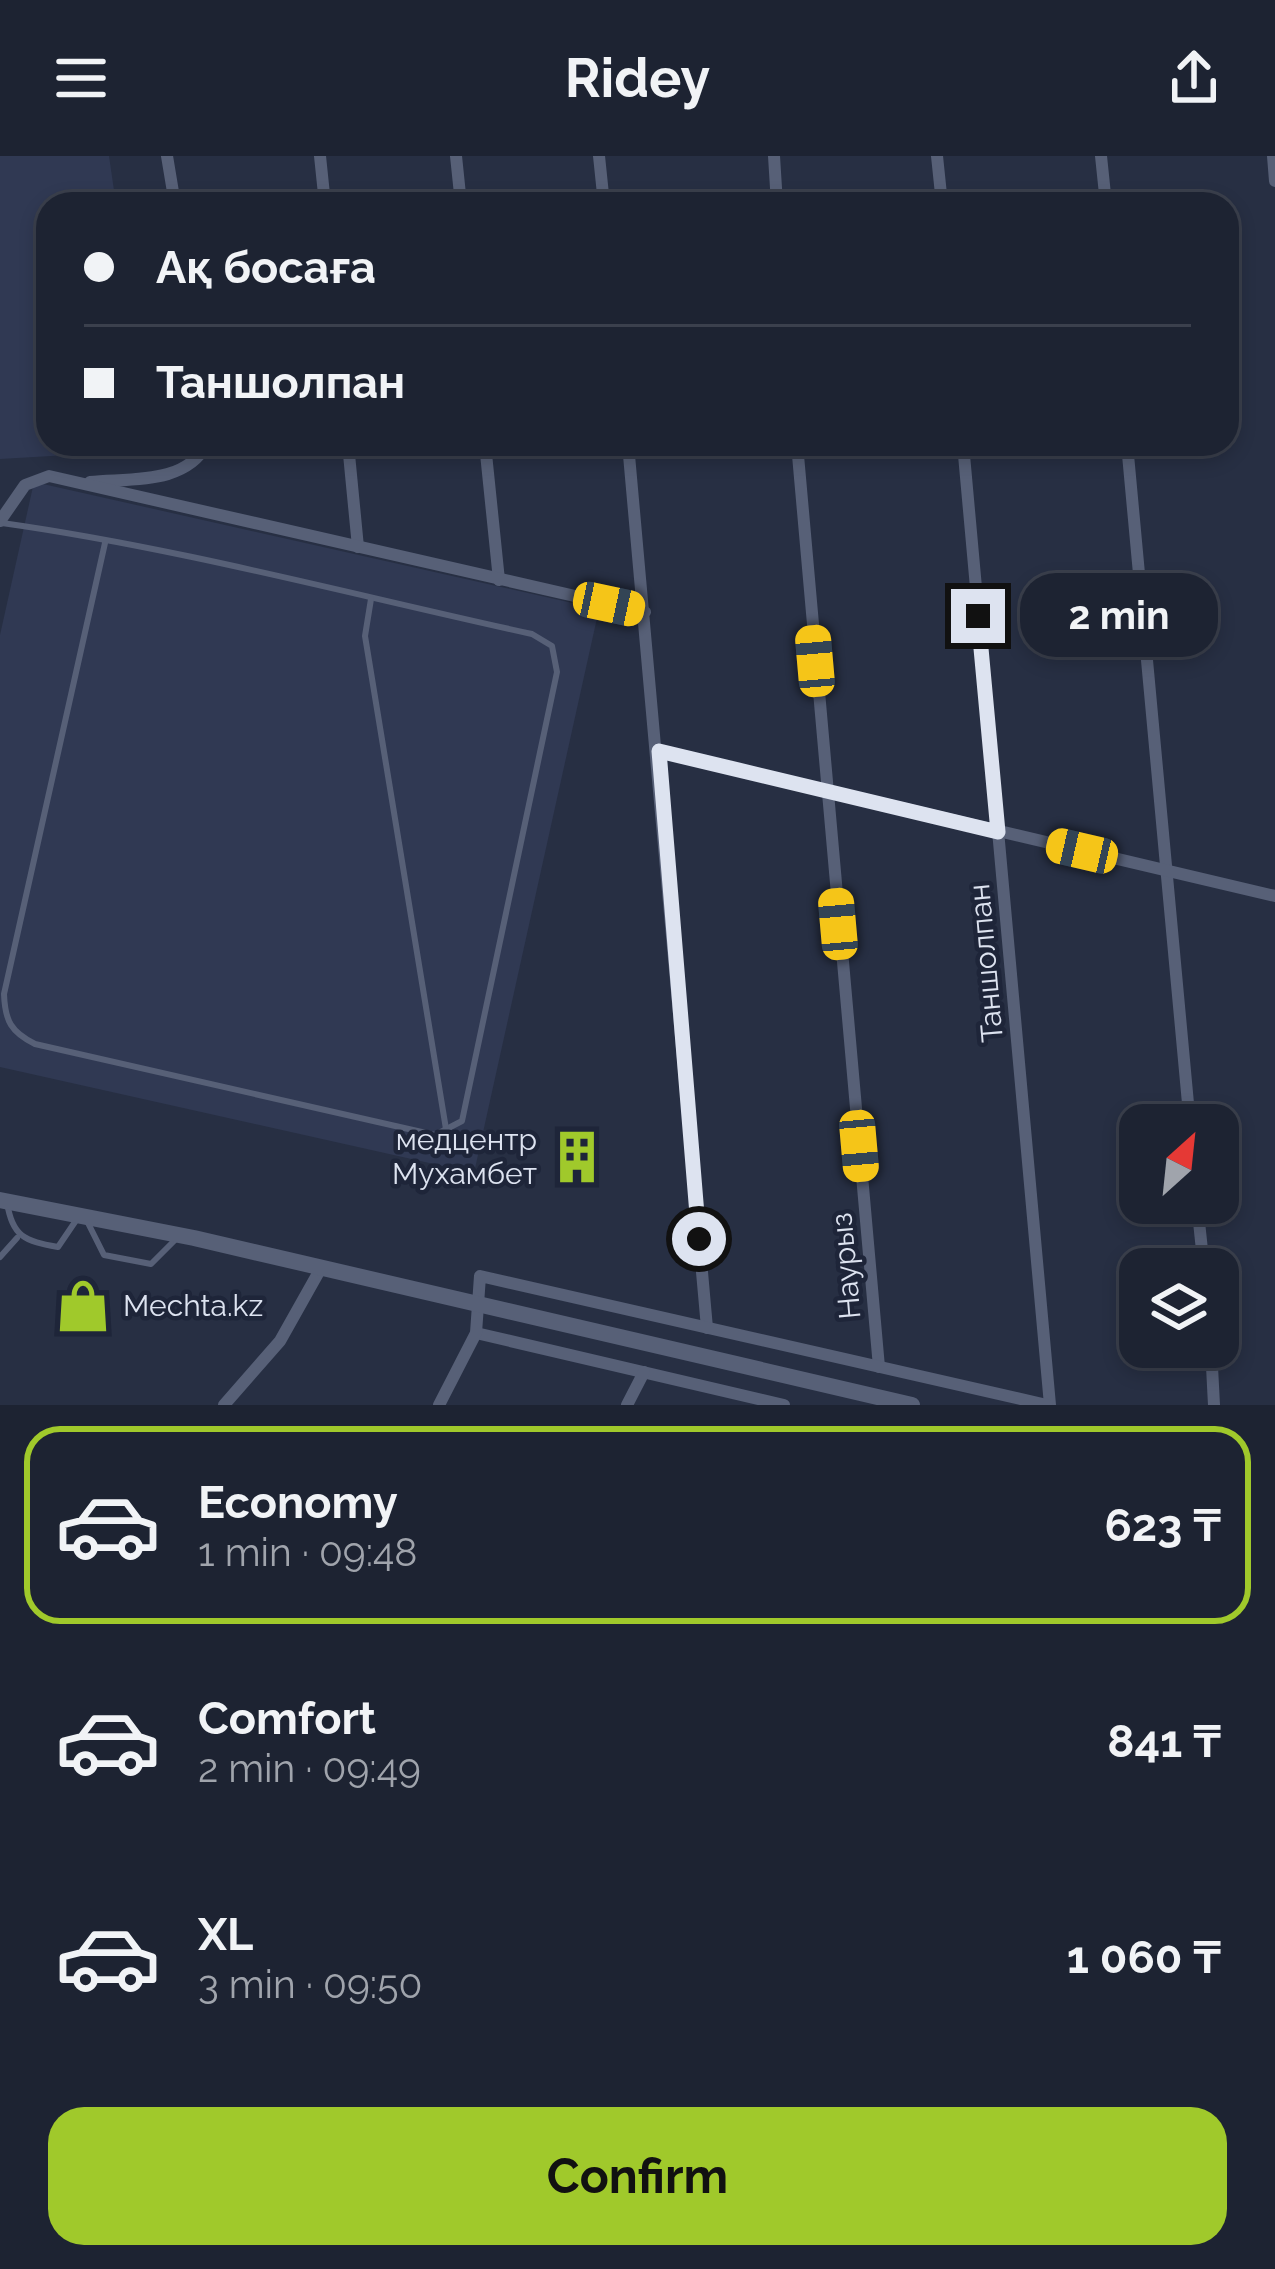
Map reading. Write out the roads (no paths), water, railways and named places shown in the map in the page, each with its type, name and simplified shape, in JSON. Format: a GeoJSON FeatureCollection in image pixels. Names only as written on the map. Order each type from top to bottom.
{"type":"FeatureCollection","features":[{"type":"Feature","properties":{"kind":"main road"},"geometry":{"type":"LineString","coordinates":[[3,1201],[179,1235],[912,1405]]}},
{"type":"Feature","properties":{"kind":"street"},"geometry":{"type":"LineString","coordinates":[[167,156],[173,192]]}},
{"type":"Feature","properties":{"kind":"street"},"geometry":{"type":"LineString","coordinates":[[320,156],[324,192]]}},
{"type":"Feature","properties":{"kind":"street"},"geometry":{"type":"LineString","coordinates":[[456,156],[460,192]]}},
{"type":"Feature","properties":{"kind":"street"},"geometry":{"type":"LineString","coordinates":[[599,156],[603,192]]}},
{"type":"Feature","properties":{"kind":"street"},"geometry":{"type":"LineString","coordinates":[[773,156],[777,192]]}},
{"type":"Feature","properties":{"kind":"street"},"geometry":{"type":"LineString","coordinates":[[938,156],[941,192]]}},
{"type":"Feature","properties":{"kind":"street"},"geometry":{"type":"LineString","coordinates":[[1101,156],[1105,192]]}},
{"type":"Feature","properties":{"kind":"street"},"geometry":{"type":"LineString","coordinates":[[1273,156],[1275,181]]}},
{"type":"Feature","properties":{"kind":"street"},"geometry":{"type":"LineString","coordinates":[[80,483],[173,474],[193,465],[199,456]]}},
{"type":"Feature","properties":{"kind":"street"},"geometry":{"type":"LineString","coordinates":[[349,456],[358,548]]}},
{"type":"Feature","properties":{"kind":"street"},"geometry":{"type":"LineString","coordinates":[[486,456],[499,580]]}},
{"type":"Feature","properties":{"kind":"street"},"geometry":{"type":"LineString","coordinates":[[629,456],[707,1328]]}},
{"type":"Feature","properties":{"kind":"street","name":"Наурыз"},"geometry":{"type":"LineString","coordinates":[[798,456],[879,1367]]}},
{"type":"Feature","properties":{"kind":"street","name":"Таншолпан"},"geometry":{"type":"LineString","coordinates":[[964,456],[1049,1405]]}},
{"type":"Feature","properties":{"kind":"street"},"geometry":{"type":"LineString","coordinates":[[1128,456],[1188,1104]]}},
{"type":"Feature","properties":{"kind":"street"},"geometry":{"type":"LineString","coordinates":[[0,522],[16,493],[35,478],[80,483],[645,612]]}},
{"type":"Feature","properties":{"kind":"street"},"geometry":{"type":"LineString","coordinates":[[659,751],[1275,896]]}},
{"type":"Feature","properties":{"kind":"street"},"geometry":{"type":"LineString","coordinates":[[224,1405],[280,1341],[321,1268]]}},
{"type":"Feature","properties":{"kind":"street"},"geometry":{"type":"LineString","coordinates":[[439,1405],[476,1333],[474,1303],[480,1276],[1049,1405]]}},
{"type":"Feature","properties":{"kind":"street"},"geometry":{"type":"LineString","coordinates":[[476,1333],[784,1405]]}},
{"type":"Feature","properties":{"kind":"street"},"geometry":{"type":"LineString","coordinates":[[1212,1368],[1214,1405]]}},
{"type":"Feature","properties":{"kind":"street"},"geometry":{"type":"LineString","coordinates":[[627,1405],[644,1372]]}},
{"type":"Feature","properties":{"kind":"lane"},"geometry":{"type":"LineString","coordinates":[[0,522],[105,543],[532,634],[552,646],[556,672],[462,1120],[446,1130],[435,1135],[35,1044],[14,1034],[5,1016],[4,994],[105,543]]}},
{"type":"Feature","properties":{"kind":"lane"},"geometry":{"type":"LineString","coordinates":[[370,599],[365,636],[446,1130]]}},
{"type":"Feature","properties":{"kind":"lane"},"geometry":{"type":"LineString","coordinates":[[3,1201],[18,1237]]}},
{"type":"Feature","properties":{"kind":"lane"},"geometry":{"type":"LineString","coordinates":[[18,1237],[58,1246],[82,1216],[104,1255],[151,1264],[179,1235]]}},
{"type":"Feature","properties":{"kind":"lane"},"geometry":{"type":"LineString","coordinates":[[0,1257],[18,1237]]}},
{"type":"Feature","properties":{"kind":"place","name":"медцентр Мухамбет"},"geometry":{"type":"Point","coordinates":[577,1157]}},
{"type":"Feature","properties":{"kind":"place","name":"Mechta.kz"},"geometry":{"type":"Point","coordinates":[83,1306]}}]}
